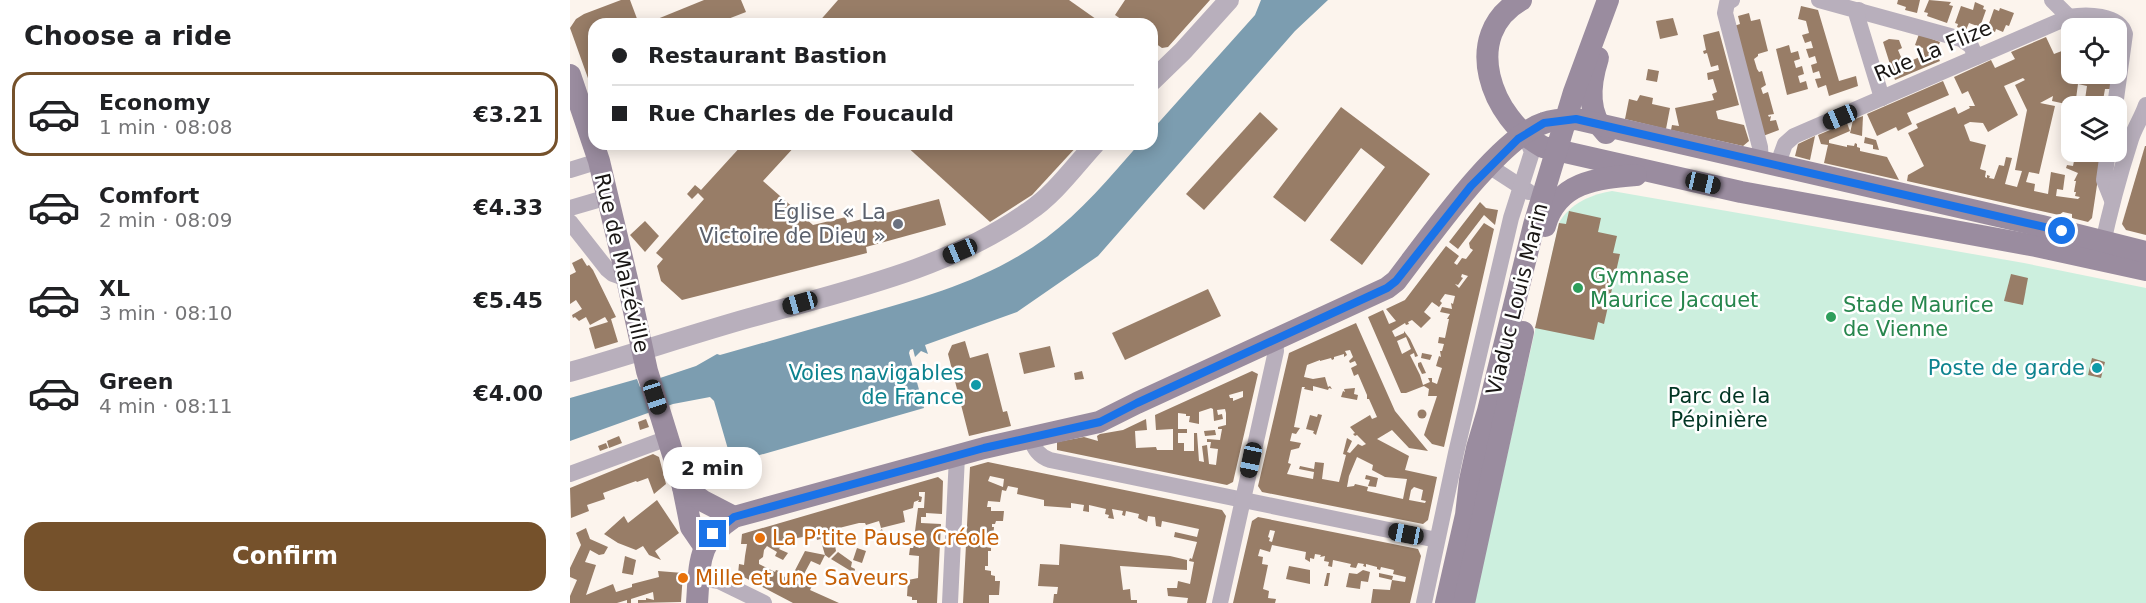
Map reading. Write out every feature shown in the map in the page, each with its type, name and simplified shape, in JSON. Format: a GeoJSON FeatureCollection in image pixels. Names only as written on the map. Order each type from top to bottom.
{"type":"FeatureCollection","features":[{"type":"Feature","properties":{"kind":"main road"},"geometry":{"type":"LineString","coordinates":[[1521,0],[1511,6],[1498,20],[1490,40],[1487,59],[1489,78],[1497,99],[1525,133],[1543,147],[1741,192],[2028,244],[2101,251],[2146,252]]}},
{"type":"Feature","properties":{"kind":"main road","name":"Viaduc Louis Marin"},"geometry":{"type":"LineString","coordinates":[[1446,603],[1466,515],[1477,448],[1534,225],[1574,92],[1608,0]]}},
{"type":"Feature","properties":{"kind":"main road"},"geometry":{"type":"LineString","coordinates":[[1620,0],[1593,73],[1592,85],[1594,114],[1598,124],[1613,139],[1646,153],[1926,214],[2012,229],[2042,226]]}},
{"type":"Feature","properties":{"kind":"main road","name":"Rue de Malzéville"},"geometry":{"type":"LineString","coordinates":[[570,75],[588,128]]}},
{"type":"Feature","properties":{"kind":"main road"},"geometry":{"type":"LineString","coordinates":[[697,603],[704,546],[713,534],[734,517],[957,456],[1100,422],[1387,288],[1396,281],[1462,196],[1489,166],[1525,133],[1544,123],[1574,119],[2042,226],[2146,270]]}},
{"type":"Feature","properties":{"kind":"main road","name":"Rue de Malzéville"},"geometry":{"type":"LineString","coordinates":[[595,150],[650,381],[683,487],[692,527],[704,546]]}},
{"type":"Feature","properties":{"kind":"main road"},"geometry":{"type":"LineString","coordinates":[[1464,603],[1546,222],[1553,206],[1560,198],[1590,181],[1605,177],[1664,174]]}},
{"type":"Feature","properties":{"kind":"main road"},"geometry":{"type":"LineString","coordinates":[[683,487],[703,501],[734,517]]}},
{"type":"Feature","properties":{"kind":"street"},"geometry":{"type":"LineString","coordinates":[[1158,75],[1183,51],[1228,0]]}},
{"type":"Feature","properties":{"kind":"street"},"geometry":{"type":"LineString","coordinates":[[1819,0],[1961,39],[1971,46],[1976,57]]}},
{"type":"Feature","properties":{"kind":"street"},"geometry":{"type":"LineString","coordinates":[[2052,0],[2069,17]]}},
{"type":"Feature","properties":{"kind":"street"},"geometry":{"type":"LineString","coordinates":[[1729,1],[1725,13],[1760,147],[1769,165]]}},
{"type":"Feature","properties":{"kind":"street"},"geometry":{"type":"LineString","coordinates":[[1859,10],[1857,16],[1882,98]]}},
{"type":"Feature","properties":{"kind":"street","name":"Rue La Flize"},"geometry":{"type":"LineString","coordinates":[[1769,165],[1791,138],[2069,17],[2084,14],[2115,22],[2125,34],[2116,96]]}},
{"type":"Feature","properties":{"kind":"street"},"geometry":{"type":"LineString","coordinates":[[2101,251],[2112,200],[2119,185],[2132,136],[2146,105]]}},
{"type":"Feature","properties":{"kind":"street"},"geometry":{"type":"LineString","coordinates":[[1424,603],[1511,218],[1532,152],[1525,133]]}},
{"type":"Feature","properties":{"kind":"street"},"geometry":{"type":"LineString","coordinates":[[570,372],[642,351],[680,337],[921,268],[980,243],[1030,211],[1056,187],[1090,150]]}},
{"type":"Feature","properties":{"kind":"street"},"geometry":{"type":"LineString","coordinates":[[570,170],[599,161]]}},
{"type":"Feature","properties":{"kind":"street"},"geometry":{"type":"LineString","coordinates":[[2107,162],[2104,180],[2112,200]]}},
{"type":"Feature","properties":{"kind":"street"},"geometry":{"type":"LineString","coordinates":[[1489,166],[1553,206]]}},
{"type":"Feature","properties":{"kind":"street"},"geometry":{"type":"LineString","coordinates":[[570,208],[608,197]]}},
{"type":"Feature","properties":{"kind":"street"},"geometry":{"type":"LineString","coordinates":[[570,222],[607,269],[627,279]]}},
{"type":"Feature","properties":{"kind":"street"},"geometry":{"type":"LineString","coordinates":[[1220,603],[1276,351],[1275,339]]}},
{"type":"Feature","properties":{"kind":"street"},"geometry":{"type":"LineString","coordinates":[[570,474],[668,438]]}},
{"type":"Feature","properties":{"kind":"street"},"geometry":{"type":"LineString","coordinates":[[1030,438],[1035,450],[1042,458],[1437,540]]}},
{"type":"Feature","properties":{"kind":"street"},"geometry":{"type":"LineString","coordinates":[[950,603],[957,456]]}},
{"type":"Feature","properties":{"kind":"street"},"geometry":{"type":"LineString","coordinates":[[699,578],[719,581],[764,603]]}},
{"type":"Feature","properties":{"kind":"green space","name":"Parc de la Pépinière"},"geometry":{"type":"Polygon","coordinates":[[[1612,191],[2024,263],[2146,288],[2146,603],[1474,603],[1559,223],[1575,205],[1612,191]]]}},
{"type":"Feature","properties":{"kind":"water"},"geometry":{"type":"Polygon","coordinates":[[[1261,0],[1328,0],[1295,31],[1098,256],[1017,312],[925,345],[928,354],[921,351],[915,357],[913,349],[910,350],[924,408],[732,463],[714,401],[710,397],[673,404],[570,441],[570,398],[637,379],[640,387],[696,366],[717,354],[886,308],[957,285],[1024,253],[1071,217],[1095,194],[1134,150],[1158,150],[1158,123],[1255,15],[1261,0]]]}},
{"type":"Feature","properties":{"kind":"building"},"geometry":{"type":"Polygon","coordinates":[[[621,0],[630,0],[637,18],[588,18],[588,78],[570,28],[576,19],[621,0]]]}},
{"type":"Feature","properties":{"kind":"building"},"geometry":{"type":"Polygon","coordinates":[[[704,0],[741,0],[746,12],[730,18],[660,18],[704,0]]]}},
{"type":"Feature","properties":{"kind":"building"},"geometry":{"type":"Polygon","coordinates":[[[838,0],[1069,0],[1094,18],[822,18],[838,0]]]}},
{"type":"Feature","properties":{"kind":"building"},"geometry":{"type":"Polygon","coordinates":[[[1125,0],[1210,0],[1168,47],[1162,48],[1158,45],[1158,18],[1119,18],[1115,15],[1125,0]]]}},
{"type":"Feature","properties":{"kind":"building"},"geometry":{"type":"Polygon","coordinates":[[[1898,0],[1920,0],[1917,13],[1905,10],[1906,7],[1897,4],[1898,0]]]}},
{"type":"Feature","properties":{"kind":"building"},"geometry":{"type":"Polygon","coordinates":[[[1929,0],[1951,2],[1949,5],[1953,6],[1947,23],[1927,16],[1928,13],[1924,12],[1929,0]]]}},
{"type":"Feature","properties":{"kind":"building"},"geometry":{"type":"Polygon","coordinates":[[[1975,2],[1984,6],[1983,9],[1986,10],[1980,27],[1969,23],[1966,30],[1957,27],[1958,24],[1955,23],[1961,6],[1973,10],[1975,2]]]}},
{"type":"Feature","properties":{"kind":"building"},"geometry":{"type":"Polygon","coordinates":[[[1801,6],[1818,10],[1839,81],[1856,76],[1858,86],[1829,96],[1826,85],[1818,88],[1815,79],[1821,78],[1819,71],[1813,73],[1811,65],[1817,63],[1815,56],[1809,58],[1806,49],[1813,48],[1811,41],[1805,43],[1802,35],[1809,33],[1806,21],[1798,19],[1801,6]]]}},
{"type":"Feature","properties":{"kind":"building"},"geometry":{"type":"Polygon","coordinates":[[[2000,8],[2014,13],[2009,26],[2006,25],[2003,32],[1987,29],[1994,9],[1999,11],[2000,8]]]}},
{"type":"Feature","properties":{"kind":"building"},"geometry":{"type":"Polygon","coordinates":[[[1749,13],[1751,21],[1760,19],[1768,51],[1758,54],[1754,59],[1759,72],[1762,71],[1766,85],[1761,88],[1763,94],[1768,92],[1774,114],[1768,115],[1771,116],[1770,121],[1776,120],[1779,130],[1763,136],[1734,26],[1740,24],[1738,16],[1749,13]]]}},
{"type":"Feature","properties":{"kind":"building"},"geometry":{"type":"Polygon","coordinates":[[[1673,18],[1678,35],[1660,39],[1656,21],[1673,18]]]}},
{"type":"Feature","properties":{"kind":"building"},"geometry":{"type":"Polygon","coordinates":[[[1719,31],[1739,105],[1716,111],[1718,119],[1744,125],[1749,141],[1743,146],[1671,130],[1672,125],[1679,126],[1675,108],[1714,100],[1712,94],[1717,92],[1713,79],[1708,80],[1707,73],[1719,70],[1718,65],[1711,67],[1707,53],[1704,54],[1703,51],[1706,50],[1703,35],[1719,31]]]}},
{"type":"Feature","properties":{"kind":"building"},"geometry":{"type":"Polygon","coordinates":[[[1919,34],[1940,42],[1937,49],[1934,49],[1940,61],[1895,80],[1883,42],[1889,39],[1899,40],[1902,48],[1898,50],[1904,64],[1924,55],[1923,48],[1915,45],[1919,34]]]}},
{"type":"Feature","properties":{"kind":"building"},"geometry":{"type":"Polygon","coordinates":[[[2046,37],[2054,54],[2061,51],[2061,84],[2078,84],[2076,96],[2061,96],[2061,103],[2052,101],[2053,96],[2040,103],[2055,106],[2039,174],[2029,172],[2026,182],[2035,184],[2034,191],[2048,194],[2051,172],[2065,175],[2063,190],[2057,189],[2056,196],[2078,199],[2080,197],[2075,196],[2076,192],[2074,192],[2076,181],[2074,181],[2078,173],[2066,168],[2067,165],[2073,166],[2074,162],[2100,162],[2092,218],[2088,222],[2072,218],[2072,214],[2063,212],[2059,215],[1907,181],[1908,175],[1924,166],[1908,133],[1918,128],[1916,124],[1955,107],[1958,114],[1970,108],[1969,106],[1975,106],[1968,91],[1962,94],[1954,77],[1991,60],[1995,68],[2015,59],[2011,52],[2046,37]],[[2023,78],[2004,86],[2018,115],[1988,132],[1983,123],[1970,122],[1964,125],[1970,141],[1986,145],[1980,169],[1986,171],[1985,177],[1987,178],[1987,175],[1994,179],[1999,165],[2004,166],[2006,157],[2012,158],[2005,184],[2017,187],[2022,171],[2015,170],[2027,110],[2015,85],[2025,80],[2023,78]]]}},
{"type":"Feature","properties":{"kind":"building"},"geometry":{"type":"Polygon","coordinates":[[[1789,45],[1791,53],[1798,51],[1800,59],[1794,61],[1796,68],[1802,66],[1804,74],[1798,76],[1800,83],[1806,81],[1808,89],[1787,95],[1776,49],[1789,45]]]}},
{"type":"Feature","properties":{"kind":"building"},"geometry":{"type":"Polygon","coordinates":[[[1648,69],[1659,71],[1657,82],[1646,80],[1648,69]]]}},
{"type":"Feature","properties":{"kind":"building"},"geometry":{"type":"Polygon","coordinates":[[[1943,81],[1949,95],[1907,113],[1912,124],[1898,131],[1896,127],[1877,136],[1867,114],[1943,81]]]}},
{"type":"Feature","properties":{"kind":"building"},"geometry":{"type":"Polygon","coordinates":[[[2078,84],[2112,84],[2111,89],[2105,89],[2104,96],[2086,96],[2087,86],[2078,84]]]}},
{"type":"Feature","properties":{"kind":"building"},"geometry":{"type":"Polygon","coordinates":[[[1640,95],[1653,98],[1652,104],[1670,108],[1666,129],[1625,119],[1629,99],[1637,101],[1640,95]]]}},
{"type":"Feature","properties":{"kind":"building"},"geometry":{"type":"Polygon","coordinates":[[[1341,107],[1430,174],[1362,265],[1330,240],[1385,167],[1361,148],[1305,222],[1273,197],[1341,107]]]}},
{"type":"Feature","properties":{"kind":"building"},"geometry":{"type":"Polygon","coordinates":[[[1260,112],[1278,129],[1204,210],[1186,194],[1260,112]]]}},
{"type":"Feature","properties":{"kind":"building"},"geometry":{"type":"Polygon","coordinates":[[[1863,116],[1862,136],[1850,133],[1853,120],[1863,116]]]}},
{"type":"Feature","properties":{"kind":"building"},"geometry":{"type":"Polygon","coordinates":[[[1847,123],[1850,131],[1829,140],[1829,143],[1847,147],[1847,145],[1854,146],[1855,143],[1860,151],[1887,157],[1899,180],[1824,163],[1828,145],[1821,144],[1818,135],[1847,123]]]}},
{"type":"Feature","properties":{"kind":"building"},"geometry":{"type":"Polygon","coordinates":[[[1815,136],[1810,160],[1795,156],[1798,144],[1815,136]]]}},
{"type":"Feature","properties":{"kind":"building"},"geometry":{"type":"Polygon","coordinates":[[[1865,137],[1876,140],[1879,150],[1873,149],[1873,145],[1864,143],[1865,137]]]}},
{"type":"Feature","properties":{"kind":"building"},"geometry":{"type":"Polygon","coordinates":[[[2145,146],[2146,235],[2126,230],[2122,224],[2145,146]]]}},
{"type":"Feature","properties":{"kind":"building"},"geometry":{"type":"Polygon","coordinates":[[[738,150],[791,150],[763,181],[813,225],[846,217],[847,223],[939,199],[946,225],[866,247],[867,253],[682,300],[661,281],[657,266],[663,259],[656,253],[704,199],[698,193],[692,199],[687,194],[695,185],[701,190],[738,150]]]}},
{"type":"Feature","properties":{"kind":"building"},"geometry":{"type":"Polygon","coordinates":[[[911,150],[1073,150],[1032,195],[990,222],[911,150]]]}},
{"type":"Feature","properties":{"kind":"building"},"geometry":{"type":"Polygon","coordinates":[[[1480,202],[1486,208],[1498,210],[1495,225],[1484,215],[1458,249],[1449,242],[1480,202]]]}},
{"type":"Feature","properties":{"kind":"building","name":"Gymnase Maurice Jacquet"},"geometry":{"type":"Polygon","coordinates":[[[1569,211],[1601,218],[1598,232],[1617,236],[1613,253],[1620,254],[1604,324],[1598,322],[1594,340],[1535,328],[1559,223],[1566,224],[1569,211]]]}},
{"type":"Feature","properties":{"kind":"building"},"geometry":{"type":"Polygon","coordinates":[[[645,221],[659,236],[645,252],[630,235],[645,221]]]}},
{"type":"Feature","properties":{"kind":"building"},"geometry":{"type":"Polygon","coordinates":[[[1484,223],[1494,229],[1444,447],[1432,444],[1424,435],[1437,396],[1428,396],[1429,389],[1424,386],[1401,393],[1368,317],[1383,310],[1389,324],[1396,321],[1386,309],[1405,300],[1446,246],[1459,256],[1454,263],[1457,265],[1473,250],[1469,243],[1484,223]],[[1462,274],[1463,278],[1458,285],[1455,284],[1459,288],[1468,276],[1462,274]],[[1445,294],[1440,301],[1442,303],[1439,307],[1432,302],[1424,312],[1431,318],[1421,328],[1412,320],[1408,322],[1409,324],[1405,323],[1392,331],[1395,337],[1404,331],[1410,339],[1418,356],[1415,357],[1414,353],[1410,355],[1423,385],[1430,382],[1428,378],[1432,378],[1432,382],[1437,384],[1442,368],[1436,366],[1444,344],[1438,343],[1439,337],[1445,338],[1449,319],[1447,319],[1450,314],[1440,312],[1442,307],[1452,309],[1451,303],[1453,304],[1455,296],[1445,294]],[[1406,337],[1397,341],[1402,354],[1411,349],[1406,337]]]}},
{"type":"Feature","properties":{"kind":"building"},"geometry":{"type":"Polygon","coordinates":[[[582,258],[593,270],[616,317],[611,319],[618,342],[595,349],[589,328],[608,322],[605,317],[590,325],[586,317],[579,321],[572,315],[582,309],[576,300],[570,304],[570,275],[576,272],[572,263],[582,258]]]}},
{"type":"Feature","properties":{"kind":"building"},"geometry":{"type":"Polygon","coordinates":[[[2011,274],[2028,278],[2023,305],[2004,301],[2011,274]]]}},
{"type":"Feature","properties":{"kind":"building"},"geometry":{"type":"Polygon","coordinates":[[[1208,289],[1221,316],[1125,360],[1112,333],[1208,289]]]}},
{"type":"Feature","properties":{"kind":"building"},"geometry":{"type":"Polygon","coordinates":[[[1356,323],[1395,411],[1428,451],[1409,448],[1392,430],[1377,439],[1409,456],[1405,470],[1437,477],[1428,520],[1423,524],[1262,492],[1258,486],[1289,353],[1356,323]],[[1350,350],[1345,351],[1347,355],[1344,357],[1344,354],[1332,360],[1331,358],[1320,360],[1307,365],[1304,377],[1313,379],[1325,377],[1328,387],[1332,389],[1313,386],[1313,391],[1302,387],[1294,427],[1300,428],[1296,434],[1292,433],[1290,441],[1301,443],[1299,448],[1291,450],[1288,463],[1291,464],[1287,474],[1313,479],[1314,472],[1299,469],[1300,466],[1314,469],[1315,462],[1324,463],[1322,479],[1339,482],[1346,455],[1343,454],[1347,438],[1352,441],[1347,452],[1350,453],[1358,444],[1362,446],[1366,444],[1353,434],[1355,433],[1350,427],[1370,415],[1372,419],[1377,417],[1367,399],[1358,374],[1354,376],[1351,368],[1357,365],[1355,361],[1350,363],[1349,361],[1353,357],[1350,350]],[[1357,457],[1347,487],[1355,484],[1368,487],[1367,491],[1403,499],[1407,479],[1385,477],[1372,470],[1373,465],[1357,457]],[[1414,487],[1409,500],[1425,503],[1426,501],[1421,500],[1423,490],[1414,487]]]}},
{"type":"Feature","properties":{"kind":"building","name":"Voies navigables de France"},"geometry":{"type":"Polygon","coordinates":[[[965,341],[970,358],[988,353],[1003,412],[1007,411],[1011,426],[969,436],[948,354],[952,345],[965,341]]]}},
{"type":"Feature","properties":{"kind":"building"},"geometry":{"type":"Polygon","coordinates":[[[1050,346],[1055,367],[1024,374],[1019,353],[1050,346]]]}},
{"type":"Feature","properties":{"kind":"building"},"geometry":{"type":"Polygon","coordinates":[[[1422,353],[1432,355],[1430,360],[1421,358],[1422,353]]]}},
{"type":"Feature","properties":{"kind":"building","name":"Poste de garde"},"geometry":{"type":"Polygon","coordinates":[[[2092,358],[2105,362],[2101,378],[2088,375],[2092,358]]]}},
{"type":"Feature","properties":{"kind":"building"},"geometry":{"type":"Polygon","coordinates":[[[1421,362],[1426,373],[1422,374],[1418,366],[1421,362]]]}},
{"type":"Feature","properties":{"kind":"building"},"geometry":{"type":"Polygon","coordinates":[[[1082,371],[1084,379],[1075,380],[1074,373],[1082,371]]]}},
{"type":"Feature","properties":{"kind":"building"},"geometry":{"type":"Polygon","coordinates":[[[1252,371],[1258,374],[1233,482],[1227,485],[1057,450],[1057,442],[1084,437],[1098,441],[1097,436],[1100,434],[1123,430],[1146,419],[1147,430],[1135,431],[1136,448],[1156,447],[1157,450],[1173,450],[1173,429],[1156,430],[1155,415],[1252,371]],[[1243,391],[1229,395],[1230,398],[1233,398],[1233,401],[1243,397],[1243,391]],[[1211,408],[1199,412],[1199,424],[1189,422],[1190,416],[1178,413],[1178,429],[1187,429],[1187,433],[1178,433],[1178,443],[1184,443],[1184,451],[1194,451],[1194,433],[1197,433],[1199,461],[1204,462],[1202,446],[1207,445],[1209,464],[1216,465],[1218,449],[1210,448],[1211,442],[1207,442],[1207,439],[1220,440],[1222,429],[1218,427],[1226,425],[1226,413],[1225,409],[1217,410],[1218,415],[1222,414],[1223,419],[1214,421],[1211,408]]]}},
{"type":"Feature","properties":{"kind":"building"},"geometry":{"type":"Polygon","coordinates":[[[1355,388],[1354,394],[1358,395],[1357,400],[1341,397],[1343,391],[1345,392],[1344,389],[1355,388]]]}},
{"type":"Feature","properties":{"kind":"building"},"geometry":{"type":"Polygon","coordinates":[[[1422,409],[1427,414],[1422,419],[1417,414],[1422,409]]]}},
{"type":"Feature","properties":{"kind":"building"},"geometry":{"type":"Polygon","coordinates":[[[1318,414],[1322,415],[1316,435],[1314,431],[1306,429],[1310,415],[1317,417],[1318,414]]]}},
{"type":"Feature","properties":{"kind":"building"},"geometry":{"type":"Polygon","coordinates":[[[646,419],[649,427],[640,430],[638,422],[646,419]]]}},
{"type":"Feature","properties":{"kind":"building"},"geometry":{"type":"Polygon","coordinates":[[[1215,430],[1216,435],[1205,436],[1204,431],[1215,430]]]}},
{"type":"Feature","properties":{"kind":"building"},"geometry":{"type":"Polygon","coordinates":[[[619,436],[622,443],[609,448],[607,441],[619,436]]]}},
{"type":"Feature","properties":{"kind":"building"},"geometry":{"type":"Polygon","coordinates":[[[606,443],[608,448],[600,451],[598,446],[606,443]]]}},
{"type":"Feature","properties":{"kind":"building"},"geometry":{"type":"Polygon","coordinates":[[[653,454],[659,457],[666,484],[654,494],[648,478],[636,481],[603,493],[605,499],[587,505],[589,511],[571,518],[570,488],[653,454]]]}},
{"type":"Feature","properties":{"kind":"building"},"geometry":{"type":"Polygon","coordinates":[[[988,462],[1222,510],[1226,516],[1206,603],[1187,603],[1188,598],[1168,596],[1167,588],[1177,588],[1178,581],[1190,584],[1194,562],[1189,561],[1190,558],[1192,559],[1197,542],[1174,537],[1175,532],[1197,537],[1199,529],[1162,521],[1161,527],[1156,526],[1155,517],[1148,516],[1147,522],[1138,518],[1139,514],[1126,511],[1125,516],[1122,515],[1123,511],[1112,509],[1114,519],[1108,518],[1109,515],[1105,514],[1106,509],[1089,505],[1089,512],[1083,511],[1084,505],[1071,503],[1071,508],[1044,506],[1044,500],[1017,494],[1018,488],[1008,486],[1006,491],[1002,490],[1000,502],[988,501],[987,507],[991,507],[991,511],[1004,511],[1003,521],[996,521],[992,524],[993,538],[997,538],[997,542],[987,541],[986,547],[991,548],[991,551],[988,551],[988,566],[985,566],[985,570],[991,571],[991,575],[995,576],[995,581],[1000,581],[999,595],[989,595],[989,603],[963,603],[970,467],[988,462]],[[990,476],[988,481],[1003,487],[1004,479],[990,476]]]}},
{"type":"Feature","properties":{"kind":"building"},"geometry":{"type":"Polygon","coordinates":[[[1366,475],[1378,478],[1376,487],[1368,486],[1370,480],[1365,479],[1366,475]]]}},
{"type":"Feature","properties":{"kind":"building"},"geometry":{"type":"Polygon","coordinates":[[[938,477],[943,481],[942,514],[926,513],[926,517],[921,517],[921,523],[941,524],[937,603],[917,603],[917,600],[912,600],[912,597],[907,596],[908,580],[918,578],[919,556],[909,555],[910,548],[914,545],[920,548],[920,539],[914,539],[918,508],[924,508],[925,492],[919,492],[919,496],[922,497],[921,502],[918,502],[919,500],[914,502],[913,508],[903,511],[905,522],[881,528],[879,521],[866,525],[859,523],[819,533],[821,539],[817,540],[816,534],[784,541],[786,542],[784,546],[782,545],[779,549],[788,553],[783,560],[775,556],[777,552],[767,546],[759,564],[775,572],[779,571],[778,573],[790,580],[805,551],[825,555],[820,565],[811,561],[804,574],[798,570],[795,576],[799,579],[796,583],[805,587],[808,581],[812,586],[810,590],[839,603],[793,603],[738,574],[739,564],[744,565],[747,544],[741,544],[742,534],[938,477]]]}},
{"type":"Feature","properties":{"kind":"building"},"geometry":{"type":"Polygon","coordinates":[[[657,500],[679,533],[655,551],[661,560],[649,555],[643,546],[636,550],[604,534],[624,516],[628,523],[657,500]]]}},
{"type":"Feature","properties":{"kind":"building"},"geometry":{"type":"Polygon","coordinates":[[[1258,517],[1418,549],[1421,556],[1410,603],[1371,603],[1373,589],[1390,590],[1392,580],[1405,582],[1406,577],[1393,574],[1394,570],[1381,567],[1380,570],[1377,567],[1366,564],[1366,567],[1358,563],[1356,568],[1350,567],[1351,564],[1333,560],[1332,567],[1328,566],[1329,562],[1324,561],[1325,556],[1320,557],[1321,555],[1315,554],[1314,559],[1310,558],[1310,562],[1305,559],[1306,552],[1272,545],[1270,552],[1260,549],[1258,556],[1263,557],[1262,564],[1268,565],[1263,589],[1269,591],[1268,598],[1276,599],[1275,603],[1233,603],[1252,521],[1258,517]],[[1270,530],[1269,541],[1272,542],[1275,531],[1270,530]]]}},
{"type":"Feature","properties":{"kind":"building"},"geometry":{"type":"Polygon","coordinates":[[[586,528],[590,539],[608,547],[604,554],[599,555],[590,550],[585,562],[596,565],[586,595],[613,584],[616,592],[632,587],[632,584],[659,577],[658,571],[683,573],[681,602],[638,603],[638,600],[646,600],[646,598],[654,600],[653,592],[631,599],[631,603],[627,603],[627,600],[617,603],[570,603],[570,596],[577,580],[570,577],[570,568],[581,545],[576,533],[586,528]]]}},
{"type":"Feature","properties":{"kind":"building"},"geometry":{"type":"Polygon","coordinates":[[[882,529],[885,539],[874,536],[882,529]]]}},
{"type":"Feature","properties":{"kind":"building"},"geometry":{"type":"Polygon","coordinates":[[[825,540],[826,543],[834,540],[836,551],[829,558],[825,555],[821,541],[825,540]]]}},
{"type":"Feature","properties":{"kind":"building"},"geometry":{"type":"Polygon","coordinates":[[[1060,544],[1170,556],[1187,560],[1187,570],[1120,566],[1123,590],[1130,589],[1131,600],[1137,600],[1137,603],[1053,603],[1058,587],[1038,586],[1040,564],[1059,565],[1060,544]]]}},
{"type":"Feature","properties":{"kind":"building"},"geometry":{"type":"Polygon","coordinates":[[[857,548],[866,551],[862,563],[853,560],[857,548]]]}},
{"type":"Feature","properties":{"kind":"building"},"geometry":{"type":"Polygon","coordinates":[[[838,552],[852,562],[851,567],[855,569],[854,573],[831,559],[838,552]]]}},
{"type":"Feature","properties":{"kind":"building"},"geometry":{"type":"Polygon","coordinates":[[[625,556],[636,560],[633,575],[622,573],[625,556]]]}},
{"type":"Feature","properties":{"kind":"building"},"geometry":{"type":"Polygon","coordinates":[[[1289,566],[1310,570],[1310,584],[1286,579],[1289,566]]]}},
{"type":"Feature","properties":{"kind":"building"},"geometry":{"type":"Polygon","coordinates":[[[1363,570],[1370,572],[1368,582],[1361,581],[1360,589],[1346,587],[1349,573],[1357,574],[1363,570]]]}},
{"type":"Feature","properties":{"kind":"building"},"geometry":{"type":"Polygon","coordinates":[[[1327,573],[1330,573],[1328,586],[1324,586],[1327,573]]]}},
{"type":"Feature","properties":{"kind":"building"},"geometry":{"type":"Polygon","coordinates":[[[1379,573],[1393,576],[1392,580],[1379,577],[1379,573]]]}},
{"type":"Feature","properties":{"kind":"place","name":"Église « La Victoire de Dieu »"},"geometry":{"type":"Point","coordinates":[898,224]}},
{"type":"Feature","properties":{"kind":"place","name":"Gymnase Maurice Jacquet"},"geometry":{"type":"Point","coordinates":[1578,288]}},
{"type":"Feature","properties":{"kind":"place","name":"Stade Maurice de Vienne"},"geometry":{"type":"Point","coordinates":[1831,317]}},
{"type":"Feature","properties":{"kind":"place","name":"Poste de garde"},"geometry":{"type":"Point","coordinates":[2097,368]}},
{"type":"Feature","properties":{"kind":"place","name":"Voies navigables de France"},"geometry":{"type":"Point","coordinates":[976,385]}},
{"type":"Feature","properties":{"kind":"place","name":"La P'tite Pause Créole"},"geometry":{"type":"Point","coordinates":[760,538]}},
{"type":"Feature","properties":{"kind":"place","name":"Mille et une Saveurs"},"geometry":{"type":"Point","coordinates":[683,578]}},
{"type":"Feature","properties":{"kind":"route"},"geometry":{"type":"LineString","coordinates":[[713,534],[734,517],[984,448],[1100,422],[1387,288],[1396,281],[1462,196],[1489,166],[1525,133],[1544,123],[1560,119],[1576,119],[2062,231]]}}]}
